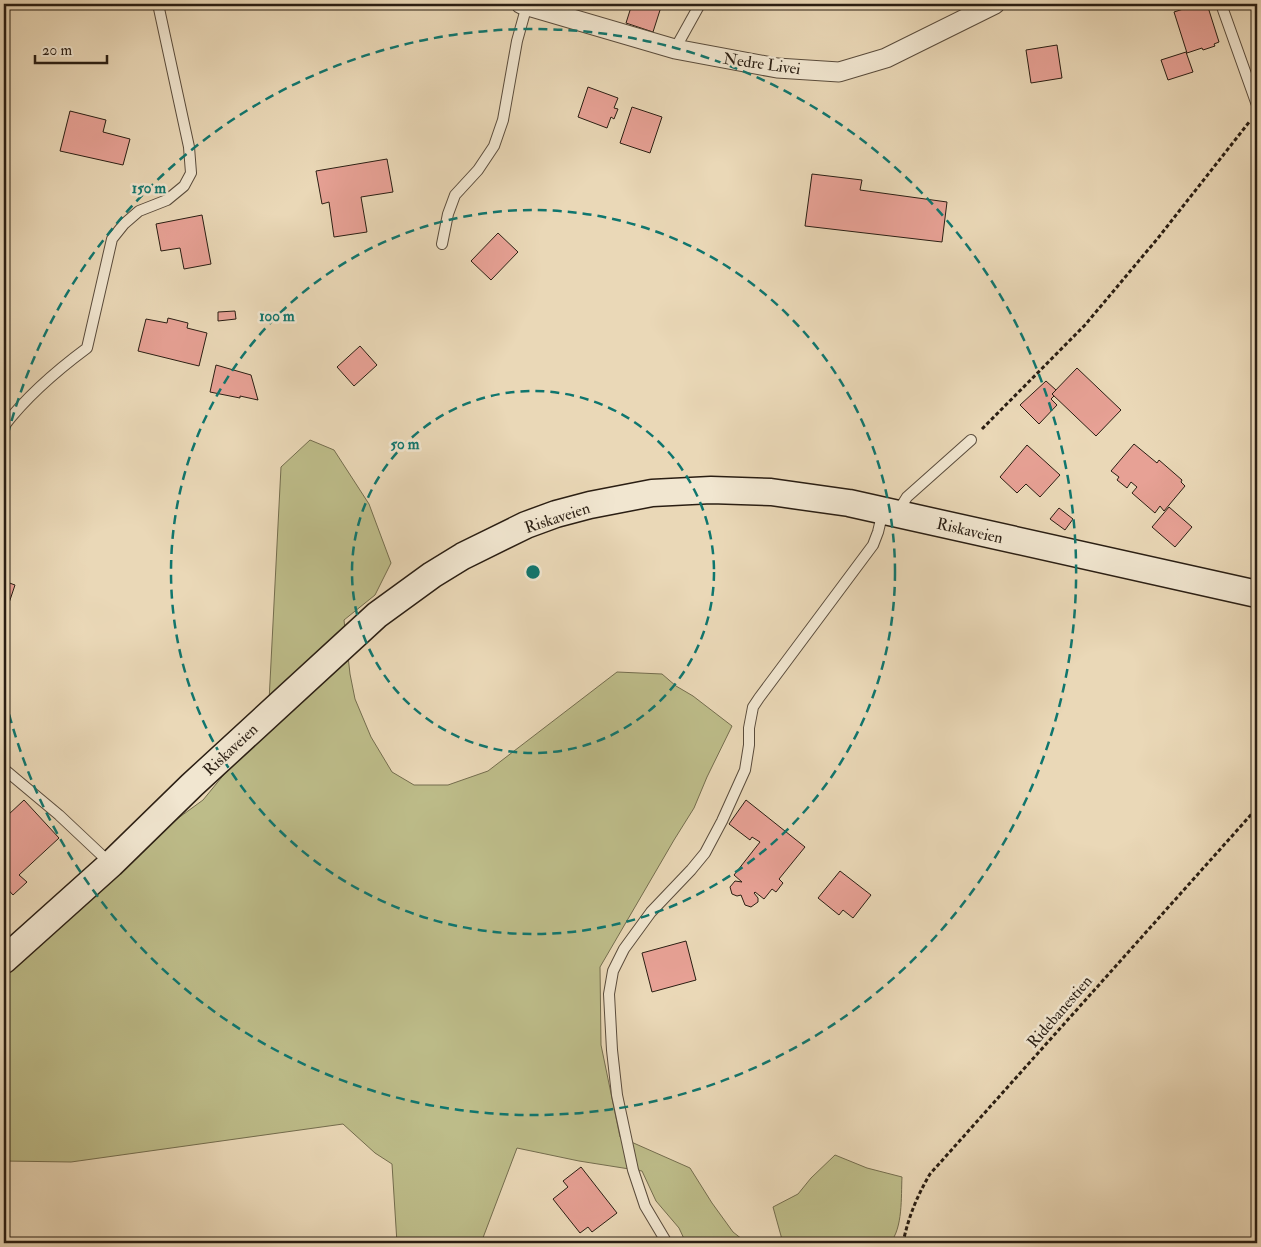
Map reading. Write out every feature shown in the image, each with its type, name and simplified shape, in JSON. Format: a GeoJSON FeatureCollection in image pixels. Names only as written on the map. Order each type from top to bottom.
{"type":"FeatureCollection","features":[{"type":"Feature","properties":{"kind":"main road","name":"Riskaveien"},"geometry":{"type":"LineString","coordinates":[[4,960],[111,864],[192,785],[377,615],[432,575],[495,540],[526,525],[556,514],[590,505],[652,493],[738,490],[781,493],[849,503],[892,512],[1257,594]]}},
{"type":"Feature","properties":{"kind":"street","name":"Nedre Livei"},"geometry":{"type":"LineString","coordinates":[[529,5],[675,49],[777,68],[839,72],[886,58],[995,4]]}},
{"type":"Feature","properties":{"kind":"lane"},"geometry":{"type":"LineString","coordinates":[[4,426],[32,394],[64,365],[87,348],[112,239],[124,224],[139,211],[167,200],[184,186],[191,174],[189,147],[158,4]]}},
{"type":"Feature","properties":{"kind":"lane"},"geometry":{"type":"LineString","coordinates":[[675,49],[700,4]]}},
{"type":"Feature","properties":{"kind":"lane"},"geometry":{"type":"LineString","coordinates":[[1221,4],[1257,105]]}},
{"type":"Feature","properties":{"kind":"lane"},"geometry":{"type":"LineString","coordinates":[[442,244],[448,214],[455,195],[478,170],[494,146],[503,120],[517,41],[529,5]]}},
{"type":"Feature","properties":{"kind":"lane"},"geometry":{"type":"LineString","coordinates":[[667,1243],[645,1206],[632,1163],[617,1095],[609,994],[613,971],[624,949],[651,912],[705,853],[745,770],[749,745],[749,728],[756,702],[873,545],[878,532],[892,512],[902,505],[907,497],[971,440]]}},
{"type":"Feature","properties":{"kind":"lane"},"geometry":{"type":"LineString","coordinates":[[4,769],[59,815],[111,864]]}},
{"type":"Feature","properties":{"kind":"path"},"geometry":{"type":"LineString","coordinates":[[971,440],[1086,326],[1251,119]]}},
{"type":"Feature","properties":{"kind":"path","name":"Ridebanestien"},"geometry":{"type":"LineString","coordinates":[[903,1243],[917,1196],[930,1174],[1034,1058],[1060,1026],[1090,996],[1257,808]]}},
{"type":"Feature","properties":{"kind":"shaded area"},"geometry":{"type":"Polygon","coordinates":[[[310,440],[334,450],[369,504],[391,563],[375,595],[344,620],[350,674],[355,699],[371,737],[392,772],[414,785],[448,785],[488,771],[617,672],[662,674],[732,726],[694,808],[600,967],[601,1045],[620,1137],[690,1168],[733,1232],[747,1243],[686,1243],[679,1228],[656,1201],[642,1171],[579,1161],[517,1148],[481,1243],[397,1243],[392,1164],[375,1153],[343,1124],[71,1162],[4,1161],[4,975],[129,854],[203,800],[268,721],[281,467],[310,440]]]}},
{"type":"Feature","properties":{"kind":"shaded area"},"geometry":{"type":"Polygon","coordinates":[[[835,1155],[867,1168],[902,1177],[899,1221],[890,1243],[783,1243],[773,1207],[798,1194],[811,1178],[835,1155]]]}},
{"type":"Feature","properties":{"kind":"building"},"geometry":{"type":"Polygon","coordinates":[[[632,4],[650,4],[661,7],[653,32],[626,23],[632,4]]]}},
{"type":"Feature","properties":{"kind":"building"},"geometry":{"type":"Polygon","coordinates":[[[1199,4],[1207,4],[1219,42],[1214,44],[1215,46],[1187,53],[1174,12],[1199,4]]]}},
{"type":"Feature","properties":{"kind":"building"},"geometry":{"type":"Polygon","coordinates":[[[1057,45],[1062,78],[1031,83],[1026,50],[1057,45]]]}},
{"type":"Feature","properties":{"kind":"building"},"geometry":{"type":"Polygon","coordinates":[[[1186,52],[1193,72],[1168,80],[1161,60],[1186,52]]]}},
{"type":"Feature","properties":{"kind":"building"},"geometry":{"type":"Polygon","coordinates":[[[588,87],[618,98],[614,108],[618,109],[614,119],[611,117],[607,128],[578,117],[588,87]]]}},
{"type":"Feature","properties":{"kind":"building"},"geometry":{"type":"Polygon","coordinates":[[[632,107],[662,117],[650,153],[620,143],[632,107]]]}},
{"type":"Feature","properties":{"kind":"building"},"geometry":{"type":"Polygon","coordinates":[[[70,111],[106,120],[103,132],[130,139],[123,165],[60,151],[70,111]]]}},
{"type":"Feature","properties":{"kind":"building"},"geometry":{"type":"Polygon","coordinates":[[[387,159],[393,192],[361,197],[367,232],[334,237],[329,202],[322,204],[316,171],[387,159]]]}},
{"type":"Feature","properties":{"kind":"building"},"geometry":{"type":"Polygon","coordinates":[[[812,174],[862,180],[860,190],[947,202],[942,242],[805,226],[812,174]]]}},
{"type":"Feature","properties":{"kind":"building"},"geometry":{"type":"Polygon","coordinates":[[[202,215],[211,264],[184,269],[180,248],[161,251],[156,224],[202,215]]]}},
{"type":"Feature","properties":{"kind":"building"},"geometry":{"type":"Polygon","coordinates":[[[498,233],[518,252],[491,280],[471,261],[498,233]]]}},
{"type":"Feature","properties":{"kind":"building"},"geometry":{"type":"Polygon","coordinates":[[[235,311],[236,319],[218,321],[218,312],[235,311]]]}},
{"type":"Feature","properties":{"kind":"building"},"geometry":{"type":"Polygon","coordinates":[[[168,318],[188,323],[187,328],[207,333],[199,366],[138,351],[146,319],[167,323],[168,318]]]}},
{"type":"Feature","properties":{"kind":"building"},"geometry":{"type":"Polygon","coordinates":[[[360,346],[377,365],[354,386],[337,367],[360,346]]]}},
{"type":"Feature","properties":{"kind":"building"},"geometry":{"type":"Polygon","coordinates":[[[216,365],[251,375],[258,400],[210,392],[216,365]]]}},
{"type":"Feature","properties":{"kind":"building"},"geometry":{"type":"Polygon","coordinates":[[[1077,368],[1121,410],[1096,436],[1052,394],[1077,368]]]}},
{"type":"Feature","properties":{"kind":"building"},"geometry":{"type":"Polygon","coordinates":[[[1046,381],[1056,390],[1052,394],[1054,396],[1051,399],[1057,405],[1039,424],[1020,405],[1046,381]]]}},
{"type":"Feature","properties":{"kind":"building"},"geometry":{"type":"Polygon","coordinates":[[[1134,444],[1157,463],[1159,460],[1182,480],[1181,482],[1185,486],[1164,511],[1160,506],[1155,513],[1132,493],[1137,487],[1131,482],[1127,488],[1117,480],[1119,477],[1111,471],[1134,444]]]}},
{"type":"Feature","properties":{"kind":"building"},"geometry":{"type":"Polygon","coordinates":[[[1027,445],[1060,475],[1040,497],[1026,484],[1017,493],[1000,477],[1027,445]]]}},
{"type":"Feature","properties":{"kind":"building"},"geometry":{"type":"Polygon","coordinates":[[[1169,507],[1192,527],[1175,547],[1152,527],[1169,507]]]}},
{"type":"Feature","properties":{"kind":"building"},"geometry":{"type":"Polygon","coordinates":[[[1059,508],[1073,519],[1065,530],[1050,519],[1059,508]]]}},
{"type":"Feature","properties":{"kind":"building"},"geometry":{"type":"Polygon","coordinates":[[[4,581],[15,585],[4,618],[4,581]]]}},
{"type":"Feature","properties":{"kind":"building"},"geometry":{"type":"Polygon","coordinates":[[[24,800],[59,838],[19,875],[27,882],[13,895],[4,885],[6,884],[4,882],[4,811],[8,815],[24,800]]]}},
{"type":"Feature","properties":{"kind":"building"},"geometry":{"type":"Polygon","coordinates":[[[746,800],[805,847],[779,879],[783,883],[776,892],[772,889],[764,899],[755,892],[758,902],[751,907],[745,905],[741,895],[732,894],[730,887],[735,881],[742,882],[734,875],[760,842],[752,837],[750,840],[729,824],[746,800]]]}},
{"type":"Feature","properties":{"kind":"building"},"geometry":{"type":"Polygon","coordinates":[[[840,871],[871,895],[853,918],[843,910],[839,915],[818,898],[840,871]]]}},
{"type":"Feature","properties":{"kind":"building"},"geometry":{"type":"Polygon","coordinates":[[[686,941],[696,980],[652,992],[642,953],[686,941]]]}},
{"type":"Feature","properties":{"kind":"building"},"geometry":{"type":"Polygon","coordinates":[[[581,1167],[617,1213],[592,1232],[588,1227],[580,1233],[553,1199],[568,1187],[563,1181],[581,1167]]]}}]}
